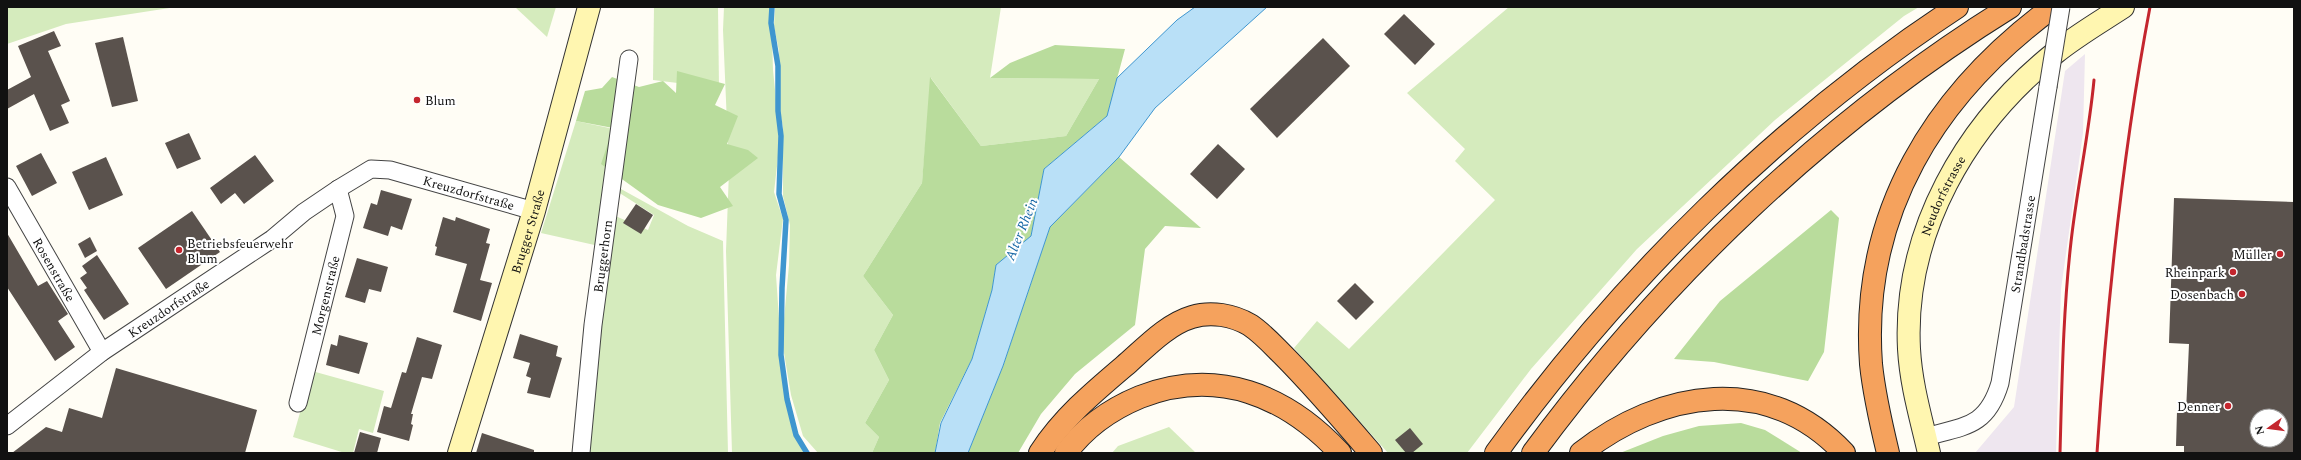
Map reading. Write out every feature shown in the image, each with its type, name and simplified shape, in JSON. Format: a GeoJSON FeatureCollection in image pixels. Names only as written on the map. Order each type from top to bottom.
{"type":"FeatureCollection","features":[{"type":"Feature","properties":{"kind":"highway"},"geometry":{"type":"LineString","coordinates":[[1496,453],[1551,381],[1595,328],[1687,230],[1751,169],[1827,103],[1901,46],[1957,7]]}},
{"type":"Feature","properties":{"kind":"highway"},"geometry":{"type":"LineString","coordinates":[[1533,453],[1610,356],[1675,284],[1743,216],[1814,152],[1884,95],[1928,62],[2010,7]]}},
{"type":"Feature","properties":{"kind":"highway"},"geometry":{"type":"LineString","coordinates":[[1888,453],[1873,382],[1870,331],[1877,263],[1897,196],[1921,146],[1955,97],[1996,53],[2053,7]]}},
{"type":"Feature","properties":{"kind":"highway"},"geometry":{"type":"LineString","coordinates":[[1040,453],[1073,411],[1145,348],[1179,322],[1191,317],[1209,314],[1235,318],[1251,326],[1261,334],[1298,370],[1371,453]]}},
{"type":"Feature","properties":{"kind":"highway"},"geometry":{"type":"LineString","coordinates":[[1066,453],[1091,425],[1125,404],[1166,388],[1201,384],[1233,388],[1278,404],[1309,424],[1340,453]]}},
{"type":"Feature","properties":{"kind":"highway"},"geometry":{"type":"LineString","coordinates":[[1581,453],[1623,424],[1646,414],[1682,402],[1719,399],[1753,402],[1791,414],[1820,431],[1844,453]]}},
{"type":"Feature","properties":{"kind":"main road","name":"Brugger Straße"},"geometry":{"type":"LineString","coordinates":[[459,453],[534,211],[589,7]]}},
{"type":"Feature","properties":{"kind":"main road","name":"Neudorfstrasse"},"geometry":{"type":"LineString","coordinates":[[1927,445],[1914,391],[1909,349],[1909,318],[1912,289],[1921,248],[1930,220],[1943,190],[1974,138],[2014,90],[2055,53],[2123,7]]}},
{"type":"Feature","properties":{"kind":"street","name":"Strandbadstrasse"},"geometry":{"type":"LineString","coordinates":[[1927,445],[1981,419],[1994,402],[2000,383],[2062,7]]}},
{"type":"Feature","properties":{"kind":"street","name":"Bruggerhorn"},"geometry":{"type":"LineString","coordinates":[[581,453],[593,325],[629,59]]}},
{"type":"Feature","properties":{"kind":"street","name":"Kreuzdorfstraße"},"geometry":{"type":"LineString","coordinates":[[7,426],[102,352],[272,239],[304,212],[371,169],[390,170],[534,211]]}},
{"type":"Feature","properties":{"kind":"street","name":"Rosenstraße"},"geometry":{"type":"LineString","coordinates":[[7,187],[102,352]]}},
{"type":"Feature","properties":{"kind":"street","name":"Morgenstraße"},"geometry":{"type":"LineString","coordinates":[[298,403],[345,216],[338,189]]}},
{"type":"Feature","properties":{"kind":"shaded area"},"geometry":{"type":"Polygon","coordinates":[[[2085,54],[2083,133],[2061,289],[2056,453],[1975,453],[2014,407],[2065,71],[2085,54]]]}},
{"type":"Feature","properties":{"kind":"green space"},"geometry":{"type":"Polygon","coordinates":[[[7,7],[176,7],[66,24],[7,44],[7,7]]]}},
{"type":"Feature","properties":{"kind":"green space"},"geometry":{"type":"Polygon","coordinates":[[[515,7],[556,7],[547,37],[515,7]]]}},
{"type":"Feature","properties":{"kind":"green space"},"geometry":{"type":"Polygon","coordinates":[[[654,7],[718,7],[719,88],[653,80],[654,7]]]}},
{"type":"Feature","properties":{"kind":"green space"},"geometry":{"type":"Polygon","coordinates":[[[724,7],[771,7],[773,70],[780,140],[774,192],[783,219],[776,275],[783,377],[793,430],[807,453],[732,453],[726,251],[729,171],[723,30],[724,7]]]}},
{"type":"Feature","properties":{"kind":"green space"},"geometry":{"type":"Polygon","coordinates":[[[775,7],[1001,7],[990,78],[1099,79],[1066,136],[981,146],[931,78],[922,183],[863,276],[893,315],[874,350],[889,380],[865,423],[879,437],[872,453],[818,453],[803,436],[791,395],[782,341],[789,265],[790,225],[783,196],[783,127],[779,107],[779,51],[774,26],[775,7]]]}},
{"type":"Feature","properties":{"kind":"green space"},"geometry":{"type":"Polygon","coordinates":[[[1509,7],[1919,7],[1904,16],[1775,120],[1637,249],[1531,369],[1467,453],[1388,453],[1294,348],[1317,321],[1349,349],[1495,200],[1455,161],[1465,149],[1407,93],[1509,7]]]}},
{"type":"Feature","properties":{"kind":"green space"},"geometry":{"type":"Polygon","coordinates":[[[1055,45],[1125,49],[1107,116],[1044,169],[1031,236],[996,265],[992,290],[972,359],[940,423],[935,453],[872,453],[879,437],[865,423],[889,380],[874,350],[893,315],[863,276],[922,183],[930,77],[981,146],[1066,136],[1099,79],[990,78],[1010,63],[1055,45]]]}},
{"type":"Feature","properties":{"kind":"green space"},"geometry":{"type":"Polygon","coordinates":[[[677,71],[725,84],[715,105],[738,116],[727,144],[748,150],[758,158],[720,187],[733,206],[701,218],[658,205],[601,164],[613,128],[576,121],[585,91],[602,88],[612,77],[639,87],[663,81],[676,93],[677,71]]]}},
{"type":"Feature","properties":{"kind":"green space"},"geometry":{"type":"Polygon","coordinates":[[[576,121],[614,129],[599,246],[541,233],[576,121]]]}},
{"type":"Feature","properties":{"kind":"green space"},"geometry":{"type":"Polygon","coordinates":[[[1119,157],[1201,228],[1165,226],[1145,249],[1135,325],[1075,374],[1041,414],[1018,453],[968,453],[1003,366],[1050,227],[1119,157]]]}},
{"type":"Feature","properties":{"kind":"green space"},"geometry":{"type":"Polygon","coordinates":[[[621,189],[688,226],[723,241],[728,453],[590,453],[599,325],[613,215],[648,230],[654,215],[618,192],[621,189]]]}},
{"type":"Feature","properties":{"kind":"green space"},"geometry":{"type":"Polygon","coordinates":[[[1831,210],[1839,218],[1824,352],[1808,381],[1714,362],[1674,359],[1720,301],[1831,210]]]}},
{"type":"Feature","properties":{"kind":"green space"},"geometry":{"type":"Polygon","coordinates":[[[312,371],[384,391],[373,433],[359,429],[353,453],[345,453],[293,437],[312,371]]]}},
{"type":"Feature","properties":{"kind":"green space"},"geometry":{"type":"Polygon","coordinates":[[[1741,423],[1765,430],[1802,453],[1620,453],[1663,436],[1699,426],[1741,423]]]}},
{"type":"Feature","properties":{"kind":"green space"},"geometry":{"type":"Polygon","coordinates":[[[1169,427],[1196,453],[1112,453],[1118,446],[1169,427]]]}},
{"type":"Feature","properties":{"kind":"water"},"geometry":{"type":"Polygon","coordinates":[[[1195,7],[1267,7],[1155,108],[1119,157],[1050,227],[1003,366],[968,453],[935,453],[941,423],[972,359],[992,290],[996,265],[1031,236],[1044,169],[1107,116],[1117,78],[1177,20],[1195,7]]]}},
{"type":"Feature","properties":{"kind":"building"},"geometry":{"type":"Polygon","coordinates":[[[1404,14],[1435,44],[1415,65],[1384,34],[1404,14]]]}},
{"type":"Feature","properties":{"kind":"building"},"geometry":{"type":"Polygon","coordinates":[[[54,31],[61,46],[48,51],[70,101],[61,105],[69,123],[50,131],[34,94],[7,109],[7,90],[31,77],[18,46],[54,31]]]}},
{"type":"Feature","properties":{"kind":"building"},"geometry":{"type":"Polygon","coordinates":[[[123,37],[138,101],[112,107],[95,43],[123,37]]]}},
{"type":"Feature","properties":{"kind":"building"},"geometry":{"type":"Polygon","coordinates":[[[1323,38],[1350,66],[1277,138],[1250,109],[1323,38]]]}},
{"type":"Feature","properties":{"kind":"building"},"geometry":{"type":"Polygon","coordinates":[[[189,133],[201,159],[177,169],[165,143],[189,133]]]}},
{"type":"Feature","properties":{"kind":"building"},"geometry":{"type":"Polygon","coordinates":[[[1218,144],[1245,169],[1217,199],[1190,174],[1218,144]]]}},
{"type":"Feature","properties":{"kind":"building"},"geometry":{"type":"Polygon","coordinates":[[[41,153],[57,183],[32,196],[16,166],[41,153]]]}},
{"type":"Feature","properties":{"kind":"building"},"geometry":{"type":"Polygon","coordinates":[[[255,155],[274,181],[244,204],[235,193],[221,204],[210,188],[255,155]]]}},
{"type":"Feature","properties":{"kind":"building"},"geometry":{"type":"Polygon","coordinates":[[[106,157],[123,195],[89,210],[72,172],[106,157]]]}},
{"type":"Feature","properties":{"kind":"building"},"geometry":{"type":"Polygon","coordinates":[[[381,190],[412,199],[402,230],[391,226],[388,236],[363,228],[371,203],[377,205],[381,190]]]}},
{"type":"Feature","properties":{"kind":"building","name":"Rheinpark"},"geometry":{"type":"Polygon","coordinates":[[[2174,198],[2294,202],[2294,453],[2184,453],[2184,446],[2176,446],[2177,411],[2186,412],[2189,344],[2169,343],[2174,198]]]}},
{"type":"Feature","properties":{"kind":"building"},"geometry":{"type":"Polygon","coordinates":[[[636,204],[653,215],[641,234],[623,223],[636,204]]]}},
{"type":"Feature","properties":{"kind":"building","name":"Betriebsfeuerwehr Blum"},"geometry":{"type":"Polygon","coordinates":[[[192,211],[220,252],[166,289],[138,248],[192,211]]]}},
{"type":"Feature","properties":{"kind":"building"},"geometry":{"type":"Polygon","coordinates":[[[443,217],[455,221],[456,217],[490,229],[486,243],[490,244],[480,280],[492,283],[481,321],[453,312],[467,264],[435,255],[437,247],[435,246],[443,217]]]}},
{"type":"Feature","properties":{"kind":"building"},"geometry":{"type":"Polygon","coordinates":[[[7,233],[38,286],[47,281],[68,314],[58,321],[75,347],[55,361],[7,287],[7,233]]]}},
{"type":"Feature","properties":{"kind":"building"},"geometry":{"type":"Polygon","coordinates":[[[90,237],[97,251],[85,258],[78,244],[90,237]]]}},
{"type":"Feature","properties":{"kind":"building"},"geometry":{"type":"Polygon","coordinates":[[[97,255],[129,304],[104,320],[84,290],[87,288],[80,278],[87,273],[82,266],[97,255]]]}},
{"type":"Feature","properties":{"kind":"building"},"geometry":{"type":"Polygon","coordinates":[[[357,258],[388,267],[381,292],[369,289],[365,303],[345,297],[357,258]]]}},
{"type":"Feature","properties":{"kind":"building"},"geometry":{"type":"Polygon","coordinates":[[[1355,283],[1374,302],[1356,320],[1337,301],[1355,283]]]}},
{"type":"Feature","properties":{"kind":"building"},"geometry":{"type":"Polygon","coordinates":[[[520,334],[558,346],[556,356],[562,358],[550,398],[527,393],[531,378],[526,376],[530,363],[513,358],[520,334]]]}},
{"type":"Feature","properties":{"kind":"building"},"geometry":{"type":"Polygon","coordinates":[[[339,335],[368,343],[359,374],[326,365],[331,344],[337,346],[339,335]]]}},
{"type":"Feature","properties":{"kind":"building"},"geometry":{"type":"Polygon","coordinates":[[[417,337],[442,345],[432,379],[422,377],[411,414],[413,414],[411,424],[413,425],[409,441],[377,432],[384,406],[391,408],[402,372],[406,373],[417,337]]]}},
{"type":"Feature","properties":{"kind":"building"},"geometry":{"type":"Polygon","coordinates":[[[116,368],[257,410],[245,453],[12,453],[46,427],[62,432],[69,408],[102,418],[116,368]]]}},
{"type":"Feature","properties":{"kind":"building"},"geometry":{"type":"Polygon","coordinates":[[[1410,428],[1423,444],[1412,453],[1406,453],[1395,440],[1410,428]]]}},
{"type":"Feature","properties":{"kind":"building"},"geometry":{"type":"Polygon","coordinates":[[[360,432],[381,438],[377,453],[354,453],[360,432]]]}},
{"type":"Feature","properties":{"kind":"building"},"geometry":{"type":"Polygon","coordinates":[[[482,433],[534,450],[534,453],[476,453],[482,433]]]}},
{"type":"Feature","properties":{"kind":"waterway"},"geometry":{"type":"LineString","coordinates":[[772,7],[771,23],[778,66],[778,111],[781,136],[779,194],[786,220],[782,288],[781,355],[787,399],[796,435],[807,453]]}},
{"type":"Feature","properties":{"kind":"railway"},"geometry":{"type":"LineString","coordinates":[[2097,453],[2117,229],[2131,118],[2150,7]]}},
{"type":"Feature","properties":{"kind":"railway"},"geometry":{"type":"LineString","coordinates":[[2060,453],[2063,347],[2068,268],[2094,80]]}},
{"type":"Feature","properties":{"kind":"place","name":"Blum"},"geometry":{"type":"Point","coordinates":[417,100]}},
{"type":"Feature","properties":{"kind":"place","name":"Betriebsfeuerwehr Blum"},"geometry":{"type":"Point","coordinates":[179,250]}},
{"type":"Feature","properties":{"kind":"place","name":"Müller"},"geometry":{"type":"Point","coordinates":[2280,254]}},
{"type":"Feature","properties":{"kind":"place","name":"Rheinpark"},"geometry":{"type":"Point","coordinates":[2233,272]}},
{"type":"Feature","properties":{"kind":"place","name":"Dosenbach"},"geometry":{"type":"Point","coordinates":[2242,294]}},
{"type":"Feature","properties":{"kind":"place","name":"Denner"},"geometry":{"type":"Point","coordinates":[2228,406]}},
{"type":"Feature","properties":{"kind":"water label","name":"Alter Rhein"},"geometry":{"type":"Point","coordinates":[1021,229]}}]}
